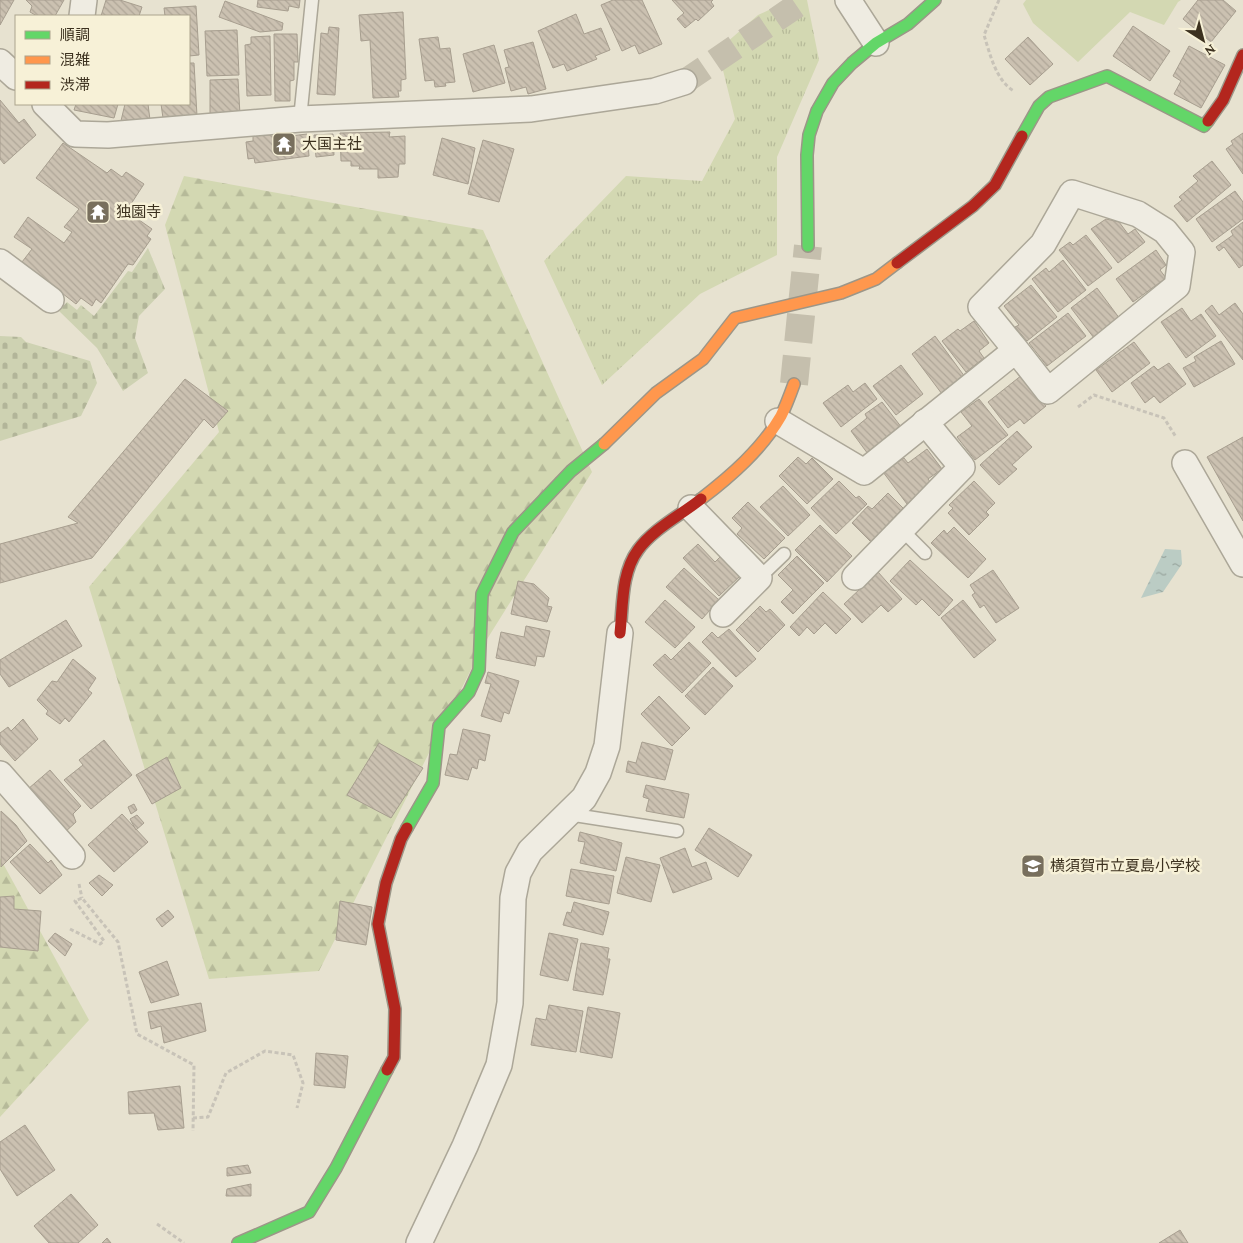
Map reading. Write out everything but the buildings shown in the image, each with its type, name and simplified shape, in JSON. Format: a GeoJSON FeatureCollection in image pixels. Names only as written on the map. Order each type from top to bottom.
{"type":"FeatureCollection","features":[{"type":"Feature","properties":{"kind":"street"},"geometry":{"type":"LineString","coordinates":[[82,15],[84,0]]}},
{"type":"Feature","properties":{"kind":"street"},"geometry":{"type":"LineString","coordinates":[[848,0],[876,43]]}},
{"type":"Feature","properties":{"kind":"street"},"geometry":{"type":"LineString","coordinates":[[808,246],[807,155],[809,135],[817,111],[833,83],[852,63],[876,43],[908,24],[935,0]]}},
{"type":"Feature","properties":{"kind":"street"},"geometry":{"type":"LineString","coordinates":[[238,1243],[309,1212],[336,1168],[394,1057],[395,1009],[378,924],[386,883],[401,839],[433,782],[438,726],[469,692],[478,670],[482,594],[513,532],[571,472],[606,442],[656,393],[703,359],[735,318],[841,293],[876,279],[973,206],[995,185],[1039,106],[1049,97],[1106,76],[1204,126],[1223,100],[1243,55]]}},
{"type":"Feature","properties":{"kind":"street"},"geometry":{"type":"LineString","coordinates":[[0,62],[15,76]]}},
{"type":"Feature","properties":{"kind":"street"},"geometry":{"type":"LineString","coordinates":[[46,105],[75,134],[118,135],[300,119],[531,109],[655,90],[684,82]]}},
{"type":"Feature","properties":{"kind":"street"},"geometry":{"type":"LineString","coordinates":[[1072,193],[1138,214],[1165,230],[1182,252],[1177,286],[1048,390],[1016,350],[981,307],[1043,244],[1072,193]]}},
{"type":"Feature","properties":{"kind":"street"},"geometry":{"type":"LineString","coordinates":[[0,262],[52,300]]}},
{"type":"Feature","properties":{"kind":"street"},"geometry":{"type":"LineString","coordinates":[[778,421],[864,472],[1016,350]]}},
{"type":"Feature","properties":{"kind":"street"},"geometry":{"type":"LineString","coordinates":[[419,1243],[465,1146],[499,1065],[510,1003],[513,898],[518,873],[530,851],[584,798],[598,773],[607,746],[630,566],[637,551],[652,536],[726,480],[752,454],[778,421],[794,384]]}},
{"type":"Feature","properties":{"kind":"street"},"geometry":{"type":"LineString","coordinates":[[855,577],[962,467],[925,422]]}},
{"type":"Feature","properties":{"kind":"street"},"geometry":{"type":"LineString","coordinates":[[1185,463],[1243,564]]}},
{"type":"Feature","properties":{"kind":"street"},"geometry":{"type":"LineString","coordinates":[[691,508],[759,578],[723,614]]}},
{"type":"Feature","properties":{"kind":"street"},"geometry":{"type":"LineString","coordinates":[[0,774],[72,856]]}},
{"type":"Feature","properties":{"kind":"lane"},"geometry":{"type":"LineString","coordinates":[[300,119],[312,0]]}},
{"type":"Feature","properties":{"kind":"lane"},"geometry":{"type":"LineString","coordinates":[[901,529],[925,553]]}},
{"type":"Feature","properties":{"kind":"lane"},"geometry":{"type":"LineString","coordinates":[[759,578],[784,554]]}},
{"type":"Feature","properties":{"kind":"lane"},"geometry":{"type":"LineString","coordinates":[[568,814],[678,832]]}},
{"type":"Feature","properties":{"kind":"path"},"geometry":{"type":"LineString","coordinates":[[999,0],[984,35],[993,62],[1007,87],[1039,106]]}},
{"type":"Feature","properties":{"kind":"path"},"geometry":{"type":"LineString","coordinates":[[1053,386],[1072,411],[1094,395],[1164,418],[1186,454],[1185,463]]}},
{"type":"Feature","properties":{"kind":"path"},"geometry":{"type":"LineString","coordinates":[[70,929],[100,944],[104,941],[75,902],[82,898],[118,942],[137,1034],[194,1065],[193,1131]]}},
{"type":"Feature","properties":{"kind":"path"},"geometry":{"type":"LineString","coordinates":[[193,1118],[208,1117],[226,1073],[265,1051],[293,1055],[303,1083],[296,1108]]}},
{"type":"Feature","properties":{"kind":"path"},"geometry":{"type":"LineString","coordinates":[[157,1224],[184,1243]]}},
{"type":"Feature","properties":{"kind":"green space"},"geometry":{"type":"Polygon","coordinates":[[[790,0],[807,0],[819,60],[777,157],[777,255],[700,294],[602,385],[544,261],[626,176],[702,181],[735,119],[718,50],[758,15],[790,0]]]}},
{"type":"Feature","properties":{"kind":"green space"},"geometry":{"type":"Polygon","coordinates":[[[1026,0],[1181,0],[1164,25],[1130,12],[1078,62],[1033,23],[1023,4],[1026,0]]]}},
{"type":"Feature","properties":{"kind":"green space"},"geometry":{"type":"Polygon","coordinates":[[[184,176],[483,230],[592,472],[484,644],[319,971],[209,979],[89,587],[219,432],[165,225],[184,176]]]}},
{"type":"Feature","properties":{"kind":"green space"},"geometry":{"type":"Polygon","coordinates":[[[148,248],[165,289],[139,316],[135,338],[148,373],[123,391],[97,348],[59,311],[67,302],[77,310],[81,305],[94,316],[128,271],[132,272],[148,248]]]}},
{"type":"Feature","properties":{"kind":"green space"},"geometry":{"type":"Polygon","coordinates":[[[0,336],[21,337],[26,342],[90,361],[97,383],[81,416],[0,441],[0,336]]]}},
{"type":"Feature","properties":{"kind":"green space"},"geometry":{"type":"Polygon","coordinates":[[[0,858],[89,1020],[0,1117],[0,858]]]}},
{"type":"Feature","properties":{"kind":"water"},"geometry":{"type":"Polygon","coordinates":[[[1165,549],[1181,550],[1182,564],[1163,592],[1141,598],[1165,549]]]}},
{"type":"Feature","properties":{"kind":"tunnel"},"geometry":{"type":"LineString","coordinates":[[684,82],[805,0]]}},
{"type":"Feature","properties":{"kind":"tunnel"},"geometry":{"type":"LineString","coordinates":[[794,384],[808,246]]}},
{"type":"Feature","properties":{"kind":"traffic: fast"},"geometry":{"type":"LineString","coordinates":[[808,246],[807,155],[809,135],[817,111],[833,83],[852,63],[876,43],[908,24],[935,0]]}},
{"type":"Feature","properties":{"kind":"traffic: fast"},"geometry":{"type":"LineString","coordinates":[[1022,136],[1039,106],[1049,97],[1107,76],[1204,126],[1208,121]]}},
{"type":"Feature","properties":{"kind":"traffic: fast"},"geometry":{"type":"LineString","coordinates":[[407,828],[433,783],[439,726],[469,692],[479,670],[482,594],[513,532],[571,471],[604,444]]}},
{"type":"Feature","properties":{"kind":"traffic: fast"},"geometry":{"type":"LineString","coordinates":[[238,1243],[309,1212],[336,1168],[387,1070]]}},
{"type":"Feature","properties":{"kind":"traffic: slow"},"geometry":{"type":"LineString","coordinates":[[604,444],[656,393],[703,359],[735,318],[841,293],[876,279],[897,263]]}},
{"type":"Feature","properties":{"kind":"traffic: slow"},"geometry":{"type":"LineString","coordinates":[[701,499],[734,471],[765,440],[781,416],[794,384]]}},
{"type":"Feature","properties":{"kind":"traffic: jam"},"geometry":{"type":"LineString","coordinates":[[1208,121],[1223,100],[1243,55]]}},
{"type":"Feature","properties":{"kind":"traffic: jam"},"geometry":{"type":"LineString","coordinates":[[897,263],[973,206],[995,185],[1022,136]]}},
{"type":"Feature","properties":{"kind":"traffic: jam"},"geometry":{"type":"LineString","coordinates":[[620,633],[624,590],[632,559],[651,535],[701,499]]}},
{"type":"Feature","properties":{"kind":"traffic: jam"},"geometry":{"type":"LineString","coordinates":[[387,1070],[394,1057],[395,1009],[378,924],[386,883],[401,839],[407,828]]}},
{"type":"Feature","properties":{"kind":"place","name":"大国主社"},"geometry":{"type":"Point","coordinates":[284,144]}},
{"type":"Feature","properties":{"kind":"place","name":"独園寺"},"geometry":{"type":"Point","coordinates":[98,212]}},
{"type":"Feature","properties":{"kind":"place","name":"横須賀市立夏島小学校"},"geometry":{"type":"Point","coordinates":[1033,866]}}]}
